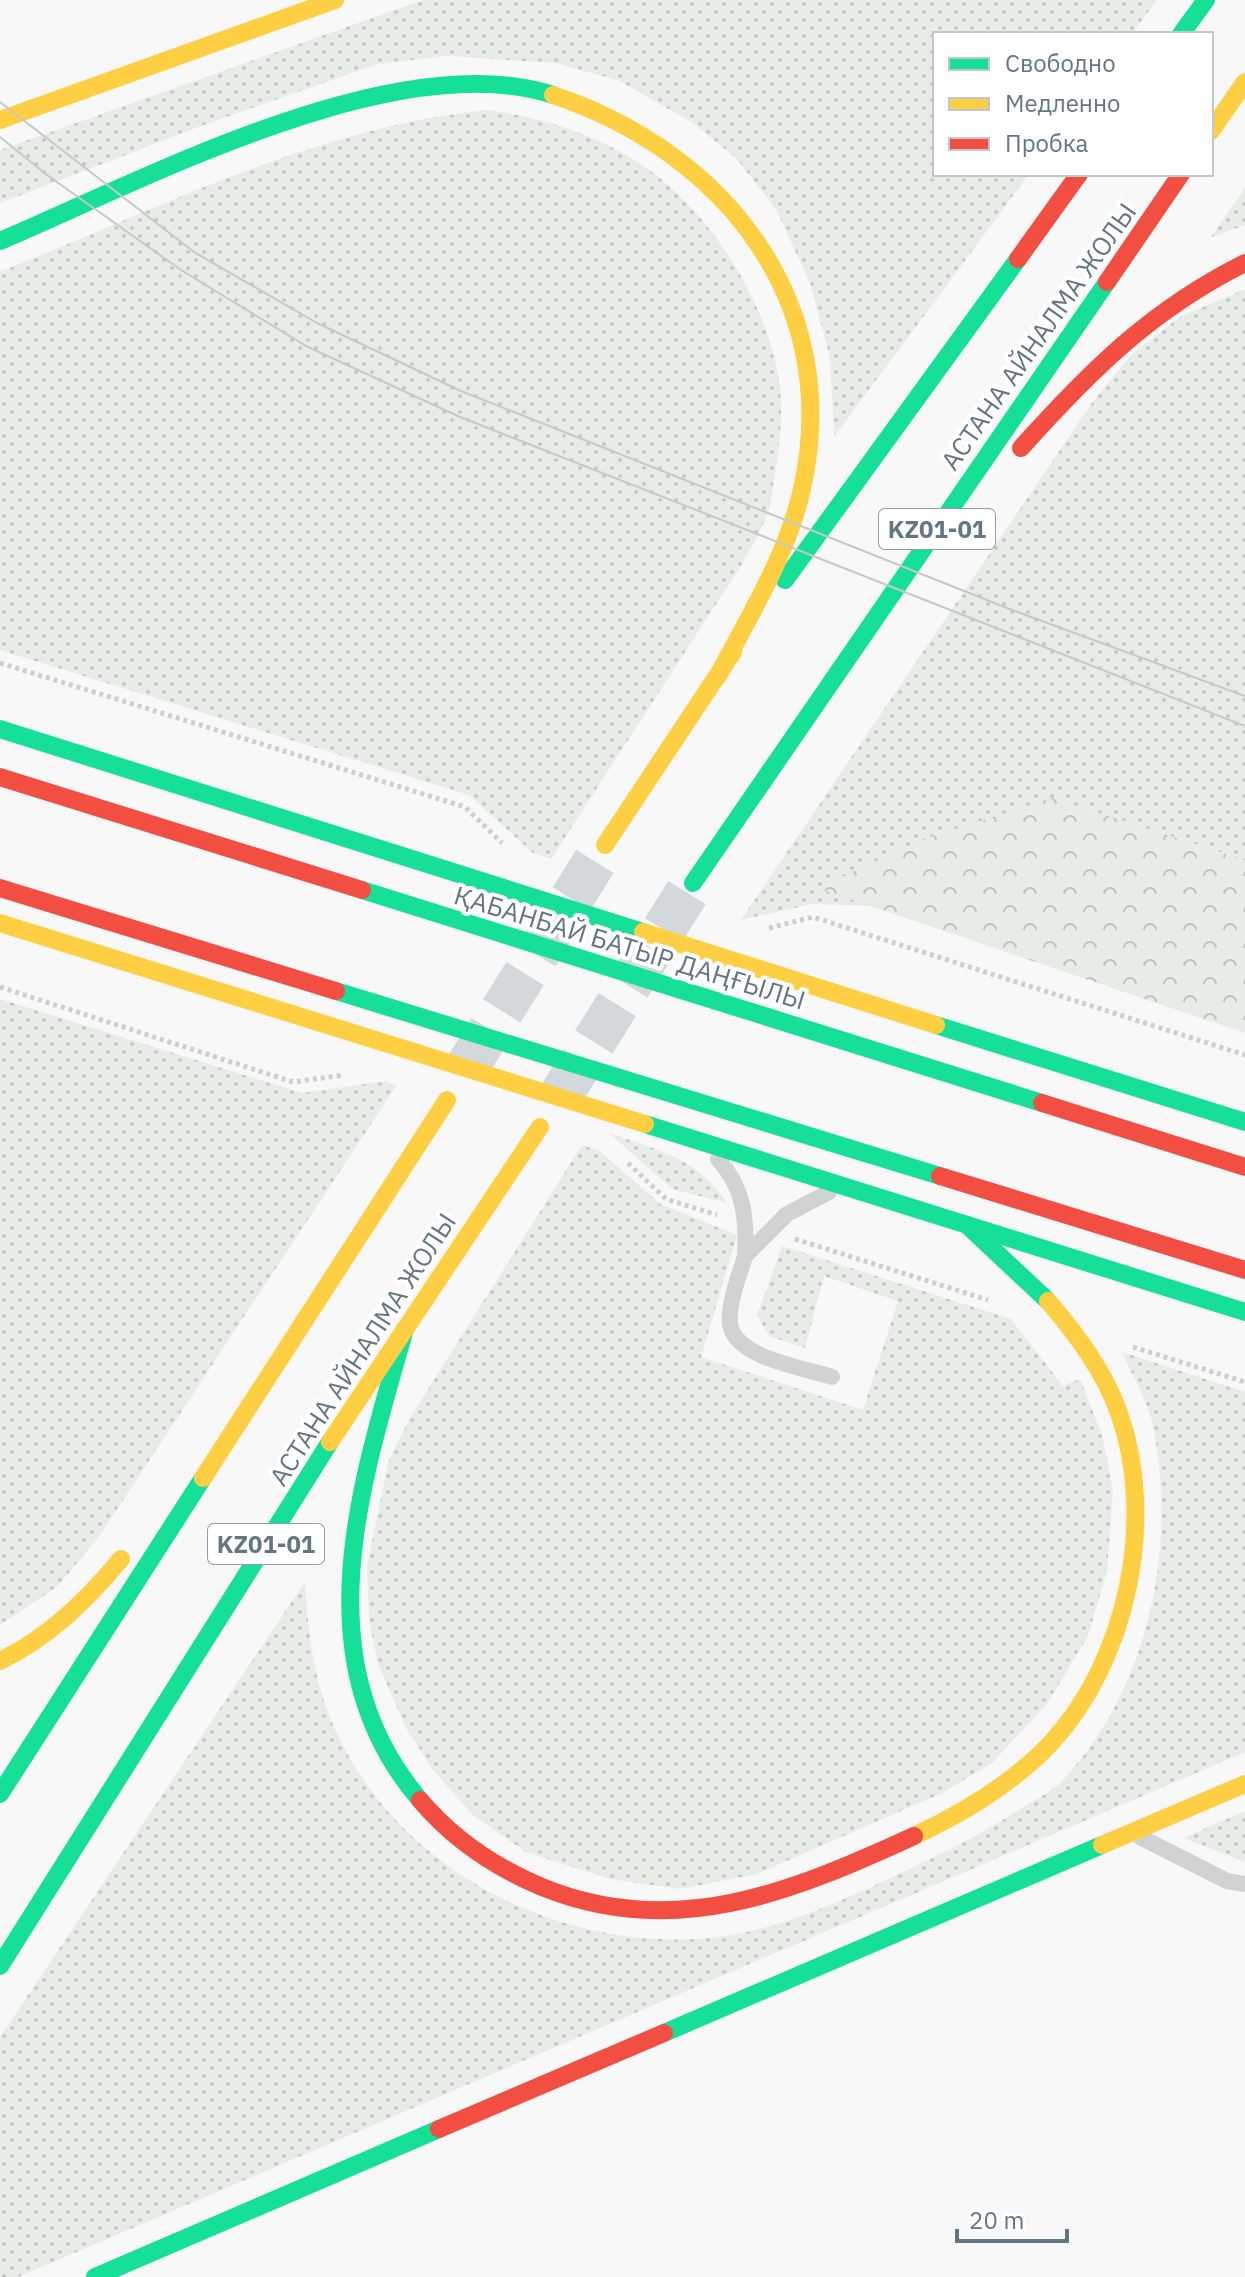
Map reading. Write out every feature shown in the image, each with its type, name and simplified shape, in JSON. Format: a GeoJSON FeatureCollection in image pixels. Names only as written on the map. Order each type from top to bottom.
{"type":"FeatureCollection","features":[{"type":"Feature","properties":{"kind":"main road"},"geometry":{"type":"LineString","coordinates":[[0,120],[335,0]]}},
{"type":"Feature","properties":{"kind":"main road"},"geometry":{"type":"LineString","coordinates":[[1182,32],[1206,0]]}},
{"type":"Feature","properties":{"kind":"main road"},"geometry":{"type":"LineString","coordinates":[[1213,128],[1245,82]]}},
{"type":"Feature","properties":{"kind":"main road"},"geometry":{"type":"LineString","coordinates":[[0,241],[260,133],[398,93],[452,85],[505,86],[559,96],[626,122],[686,162],[736,210],[781,283],[796,321],[810,400],[807,463],[787,535],[718,676]]}},
{"type":"Feature","properties":{"kind":"main road","name":"KZ01-01"},"geometry":{"type":"LineString","coordinates":[[605,845],[718,676],[1078,176]]}},
{"type":"Feature","properties":{"kind":"main road","name":"АСТАНА АЙНАЛМА ЖОЛЫ"},"geometry":{"type":"LineString","coordinates":[[693,883],[1180,176]]}},
{"type":"Feature","properties":{"kind":"main road"},"geometry":{"type":"LineString","coordinates":[[902,580],[1102,358],[1161,308],[1245,263]]}},
{"type":"Feature","properties":{"kind":"main road"},"geometry":{"type":"LineString","coordinates":[[0,729],[1245,1122]]}},
{"type":"Feature","properties":{"kind":"main road","name":"ҚАБАНБАЙ БАТЫР ДАҢҒЫЛЫ"},"geometry":{"type":"LineString","coordinates":[[0,777],[1245,1167]]}},
{"type":"Feature","properties":{"kind":"main road"},"geometry":{"type":"LineString","coordinates":[[0,888],[1245,1270]]}},
{"type":"Feature","properties":{"kind":"main road"},"geometry":{"type":"LineString","coordinates":[[0,923],[1245,1312]]}},
{"type":"Feature","properties":{"kind":"main road","name":"KZ01-01"},"geometry":{"type":"LineString","coordinates":[[0,1794],[447,1100]]}},
{"type":"Feature","properties":{"kind":"main road","name":"АСТАНА АЙНАЛМА ЖОЛЫ"},"geometry":{"type":"LineString","coordinates":[[0,1966],[405,1329],[540,1127]]}},
{"type":"Feature","properties":{"kind":"main road"},"geometry":{"type":"LineString","coordinates":[[405,1329],[351,1527],[349,1602],[356,1660],[375,1729],[395,1770],[434,1819],[473,1853],[537,1887],[590,1904],[665,1913],[712,1908],[809,1880],[902,1844],[1007,1782],[1068,1724],[1106,1663],[1124,1606],[1135,1536],[1133,1471],[1120,1410],[1094,1356],[1067,1319],[1018,1267],[968,1226]]}},
{"type":"Feature","properties":{"kind":"main road"},"geometry":{"type":"LineString","coordinates":[[161,1509],[258,1390]]}},
{"type":"Feature","properties":{"kind":"main road"},"geometry":{"type":"LineString","coordinates":[[0,1661],[24,1651],[84,1604],[132,1545]]}},
{"type":"Feature","properties":{"kind":"main road"},"geometry":{"type":"LineString","coordinates":[[95,2277],[1245,1784]]}},
{"type":"Feature","properties":{"kind":"lane"},"geometry":{"type":"LineString","coordinates":[[703,1143],[729,1172],[743,1199],[747,1225],[745,1256],[731,1307],[730,1326],[737,1341],[750,1351],[832,1377]]}},
{"type":"Feature","properties":{"kind":"lane"},"geometry":{"type":"LineString","coordinates":[[745,1256],[767,1231],[813,1199],[842,1187]]}},
{"type":"Feature","properties":{"kind":"lane"},"geometry":{"type":"LineString","coordinates":[[1131,1833],[1227,1881],[1245,1884]]}},
{"type":"Feature","properties":{"kind":"path"},"geometry":{"type":"LineString","coordinates":[[0,987],[293,1082],[356,1073]]}},
{"type":"Feature","properties":{"kind":"path"},"geometry":{"type":"LineString","coordinates":[[625,1160],[666,1199],[747,1225]]}},
{"type":"Feature","properties":{"kind":"path"},"geometry":{"type":"LineString","coordinates":[[767,1231],[1003,1305]]}},
{"type":"Feature","properties":{"kind":"path"},"geometry":{"type":"LineString","coordinates":[[1094,1356],[1118,1342],[1245,1382]]}},
{"type":"Feature","properties":{"kind":"green space"},"geometry":{"type":"Polygon","coordinates":[[[423,0],[1157,0],[1133,32],[933,32],[933,176],[1028,176],[834,437],[830,357],[810,283],[776,209],[736,158],[693,123],[618,80],[555,63],[446,56],[378,64],[209,123],[0,203],[0,150],[423,0]]]}},
{"type":"Feature","properties":{"kind":"green space"},"geometry":{"type":"Polygon","coordinates":[[[489,110],[549,123],[588,136],[624,154],[667,184],[713,234],[733,263],[764,325],[780,388],[781,422],[777,457],[770,506],[762,528],[742,564],[551,859],[533,853],[469,795],[0,650],[0,272],[179,197],[301,152],[363,133],[425,119],[489,110]]]}},
{"type":"Feature","properties":{"kind":"green space"},"geometry":{"type":"Polygon","coordinates":[[[1245,188],[1245,225],[1211,237],[1245,188]]]}},
{"type":"Feature","properties":{"kind":"green space"},"geometry":{"type":"Polygon","coordinates":[[[1245,289],[1245,860],[1052,798],[819,888],[871,906],[812,904],[741,920],[1094,400],[1133,353],[1180,317],[1245,289]]]}},
{"type":"Feature","properties":{"kind":"green space"},"geometry":{"type":"Polygon","coordinates":[[[1052,798],[1245,860],[1245,1033],[817,888],[924,839],[1052,798]]]}},
{"type":"Feature","properties":{"kind":"green space"},"geometry":{"type":"Polygon","coordinates":[[[0,999],[302,1093],[386,1081],[396,1086],[100,1535],[58,1586],[0,1625],[0,999]]]}},
{"type":"Feature","properties":{"kind":"green space"},"geometry":{"type":"Polygon","coordinates":[[[609,1133],[661,1151],[689,1165],[703,1175],[727,1203],[672,1189],[609,1133]]]}},
{"type":"Feature","properties":{"kind":"green space"},"geometry":{"type":"Polygon","coordinates":[[[582,1145],[601,1152],[660,1204],[737,1235],[701,1357],[863,1410],[898,1301],[824,1276],[805,1348],[769,1336],[757,1315],[782,1246],[1011,1319],[1063,1386],[1080,1379],[1102,1435],[1113,1491],[1107,1571],[1088,1636],[1047,1704],[992,1763],[942,1793],[757,1874],[680,1889],[610,1879],[526,1852],[473,1815],[433,1770],[406,1728],[378,1664],[369,1620],[367,1566],[389,1460],[410,1418],[582,1145]]]}},
{"type":"Feature","properties":{"kind":"green space"},"geometry":{"type":"Polygon","coordinates":[[[1122,1352],[1245,1392],[1245,1752],[18,2277],[0,2277],[0,2037],[305,1582],[313,1654],[333,1725],[361,1776],[397,1821],[439,1859],[487,1891],[540,1915],[595,1931],[652,1939],[709,1938],[784,1922],[935,1857],[1054,1788],[1092,1745],[1116,1705],[1135,1661],[1149,1615],[1158,1568],[1161,1520],[1160,1472],[1151,1417],[1122,1352]]]}},
{"type":"Feature","properties":{"kind":"green space"},"geometry":{"type":"Polygon","coordinates":[[[1245,1811],[1245,1862],[1183,1838],[1245,1811]]]}},
{"type":"Feature","properties":{"kind":"tunnel"},"geometry":{"type":"LineString","coordinates":[[467,1067],[605,845]]}},
{"type":"Feature","properties":{"kind":"tunnel"},"geometry":{"type":"LineString","coordinates":[[559,1098],[693,883]]}},
{"type":"Feature","properties":{"kind":"tram line"},"geometry":{"type":"LineString","coordinates":[[0,102],[194,252],[317,323],[461,391],[1007,608],[1245,696]]}},
{"type":"Feature","properties":{"kind":"tram line"},"geometry":{"type":"LineString","coordinates":[[0,137],[47,175],[181,270],[306,346],[460,417],[1245,726]]}},
{"type":"Feature","properties":{"kind":"traffic: fast"},"geometry":{"type":"LineString","coordinates":[[1182,32],[1206,0]]}},
{"type":"Feature","properties":{"kind":"traffic: fast"},"geometry":{"type":"LineString","coordinates":[[0,241],[197,155],[272,126],[348,103],[421,88],[491,84],[553,95]]}},
{"type":"Feature","properties":{"kind":"traffic: fast"},"geometry":{"type":"LineString","coordinates":[[785,580],[1018,259]]}},
{"type":"Feature","properties":{"kind":"traffic: fast"},"geometry":{"type":"LineString","coordinates":[[693,883],[1107,282]]}},
{"type":"Feature","properties":{"kind":"traffic: fast"},"geometry":{"type":"LineString","coordinates":[[0,729],[643,932]]}},
{"type":"Feature","properties":{"kind":"traffic: fast"},"geometry":{"type":"LineString","coordinates":[[362,890],[1042,1103]]}},
{"type":"Feature","properties":{"kind":"traffic: fast"},"geometry":{"type":"LineString","coordinates":[[336,991],[940,1176]]}},
{"type":"Feature","properties":{"kind":"traffic: fast"},"geometry":{"type":"LineString","coordinates":[[936,1025],[1245,1122]]}},
{"type":"Feature","properties":{"kind":"traffic: fast"},"geometry":{"type":"LineString","coordinates":[[645,1124],[1245,1312]]}},
{"type":"Feature","properties":{"kind":"traffic: fast"},"geometry":{"type":"LineString","coordinates":[[968,1226],[1048,1301]]}},
{"type":"Feature","properties":{"kind":"traffic: fast"},"geometry":{"type":"LineString","coordinates":[[405,1329],[372,1448],[359,1509],[351,1570],[351,1630],[361,1689],[383,1746],[420,1800]]}},
{"type":"Feature","properties":{"kind":"traffic: fast"},"geometry":{"type":"LineString","coordinates":[[0,1966],[330,1442]]}},
{"type":"Feature","properties":{"kind":"traffic: fast"},"geometry":{"type":"LineString","coordinates":[[0,1794],[203,1478]]}},
{"type":"Feature","properties":{"kind":"traffic: fast"},"geometry":{"type":"LineString","coordinates":[[664,2033],[1102,1845]]}},
{"type":"Feature","properties":{"kind":"traffic: fast"},"geometry":{"type":"LineString","coordinates":[[95,2277],[439,2129]]}},
{"type":"Feature","properties":{"kind":"traffic: slow"},"geometry":{"type":"LineString","coordinates":[[0,120],[335,0]]}},
{"type":"Feature","properties":{"kind":"traffic: slow"},"geometry":{"type":"LineString","coordinates":[[1213,128],[1245,82]]}},
{"type":"Feature","properties":{"kind":"traffic: slow"},"geometry":{"type":"LineString","coordinates":[[553,95],[615,121],[670,154],[718,195],[757,243],[787,297],[805,357],[810,421],[802,489],[787,538],[766,585],[718,676]]}},
{"type":"Feature","properties":{"kind":"traffic: slow"},"geometry":{"type":"LineString","coordinates":[[605,845],[733,652]]}},
{"type":"Feature","properties":{"kind":"traffic: slow"},"geometry":{"type":"LineString","coordinates":[[0,923],[645,1124]]}},
{"type":"Feature","properties":{"kind":"traffic: slow"},"geometry":{"type":"LineString","coordinates":[[643,932],[936,1025]]}},
{"type":"Feature","properties":{"kind":"traffic: slow"},"geometry":{"type":"LineString","coordinates":[[203,1478],[447,1100]]}},
{"type":"Feature","properties":{"kind":"traffic: slow"},"geometry":{"type":"LineString","coordinates":[[330,1442],[540,1127]]}},
{"type":"Feature","properties":{"kind":"traffic: slow"},"geometry":{"type":"LineString","coordinates":[[914,1836],[986,1796],[1020,1772],[1050,1744],[1077,1711],[1099,1673],[1116,1631],[1128,1588],[1134,1543],[1135,1498],[1130,1455],[1119,1413],[1089,1354],[1048,1301]]}},
{"type":"Feature","properties":{"kind":"traffic: slow"},"geometry":{"type":"LineString","coordinates":[[0,1661],[35,1641],[66,1617],[121,1559]]}},
{"type":"Feature","properties":{"kind":"traffic: slow"},"geometry":{"type":"LineString","coordinates":[[1102,1845],[1245,1784]]}},
{"type":"Feature","properties":{"kind":"traffic: jam"},"geometry":{"type":"LineString","coordinates":[[1018,259],[1078,176]]}},
{"type":"Feature","properties":{"kind":"traffic: jam"},"geometry":{"type":"LineString","coordinates":[[1107,282],[1180,176]]}},
{"type":"Feature","properties":{"kind":"traffic: jam"},"geometry":{"type":"LineString","coordinates":[[1021,448],[1072,393],[1124,344],[1180,301],[1245,263]]}},
{"type":"Feature","properties":{"kind":"traffic: jam"},"geometry":{"type":"LineString","coordinates":[[0,777],[362,890]]}},
{"type":"Feature","properties":{"kind":"traffic: jam"},"geometry":{"type":"LineString","coordinates":[[0,888],[336,991]]}},
{"type":"Feature","properties":{"kind":"traffic: jam"},"geometry":{"type":"LineString","coordinates":[[1042,1103],[1245,1167]]}},
{"type":"Feature","properties":{"kind":"traffic: jam"},"geometry":{"type":"LineString","coordinates":[[940,1176],[1245,1270]]}},
{"type":"Feature","properties":{"kind":"traffic: jam"},"geometry":{"type":"LineString","coordinates":[[420,1800],[460,1839],[524,1879],[591,1903],[639,1910],[686,1909],[732,1903],[777,1891],[914,1836]]}},
{"type":"Feature","properties":{"kind":"traffic: jam"},"geometry":{"type":"LineString","coordinates":[[439,2129],[664,2033]]}}]}
